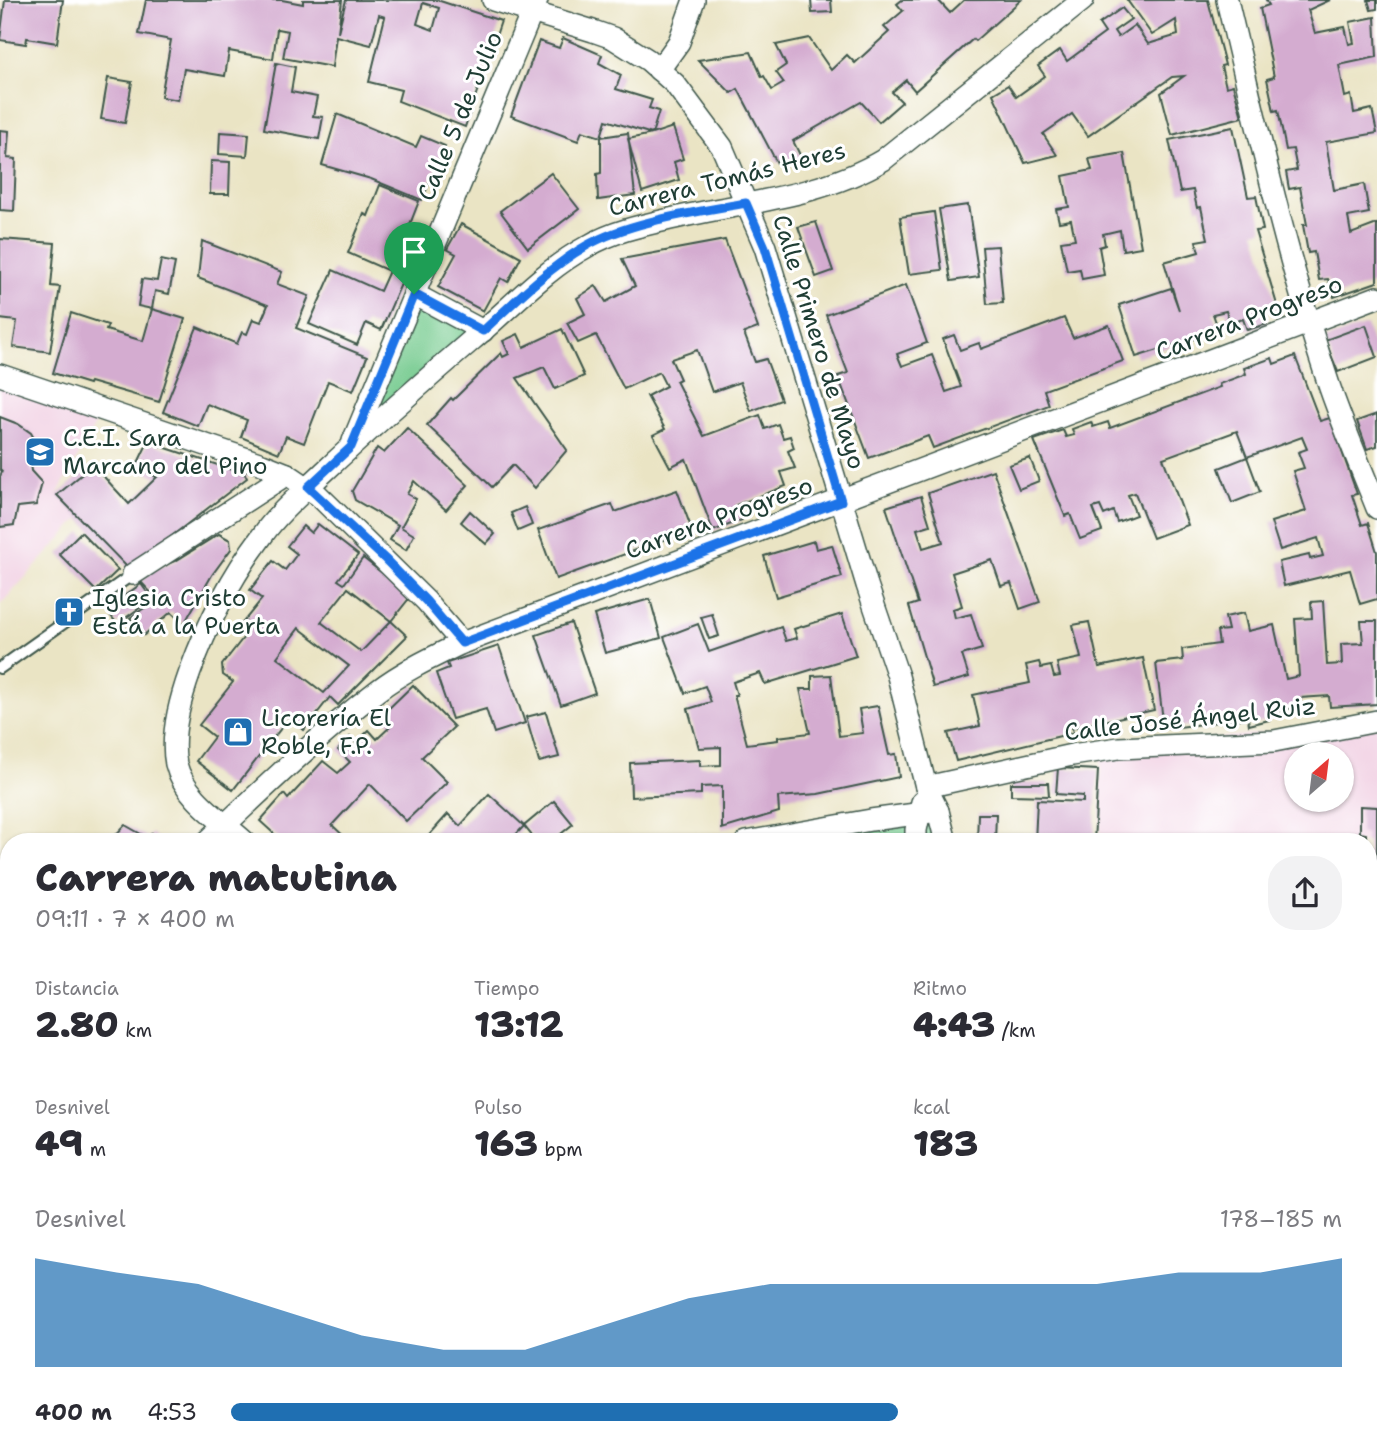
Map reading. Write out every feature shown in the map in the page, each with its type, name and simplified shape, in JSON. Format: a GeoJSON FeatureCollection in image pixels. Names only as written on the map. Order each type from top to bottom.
{"type":"FeatureCollection","features":[{"type":"Feature","properties":{"kind":"street","name":"Calle Primero de Mayo"},"geometry":{"type":"LineString","coordinates":[[493,0],[534,6],[613,38],[675,84],[722,147],[765,247],[841,501],[898,676],[926,787],[929,812],[941,833]]}},
{"type":"Feature","properties":{"kind":"street"},"geometry":{"type":"LineString","coordinates":[[659,70],[679,42],[694,0]]}},
{"type":"Feature","properties":{"kind":"street","name":"Carrera Tomás Heres"},"geometry":{"type":"LineString","coordinates":[[236,833],[195,797],[181,779],[176,762],[177,719],[195,660],[242,565],[262,535],[308,487],[553,270],[586,246],[636,227],[811,190],[866,170],[883,160],[1083,0]]}},
{"type":"Feature","properties":{"kind":"street"},"geometry":{"type":"LineString","coordinates":[[1227,0],[1286,241],[1310,323],[1330,390],[1377,508]]}},
{"type":"Feature","properties":{"kind":"street","name":"Calle 5 de Julio"},"geometry":{"type":"LineString","coordinates":[[351,447],[534,6]]}},
{"type":"Feature","properties":{"kind":"street"},"geometry":{"type":"LineString","coordinates":[[414,294],[483,331]]}},
{"type":"Feature","properties":{"kind":"street","name":"Carrera Progreso"},"geometry":{"type":"LineString","coordinates":[[216,833],[378,690],[428,659],[462,643],[1377,297]]}},
{"type":"Feature","properties":{"kind":"street"},"geometry":{"type":"LineString","coordinates":[[0,375],[287,474],[308,487],[401,576],[462,643]]}},
{"type":"Feature","properties":{"kind":"street"},"geometry":{"type":"LineString","coordinates":[[133,574],[287,474]]}},
{"type":"Feature","properties":{"kind":"street","name":"Calle José Ángel Ruiz"},"geometry":{"type":"LineString","coordinates":[[926,787],[1072,755],[1119,748],[1274,741],[1377,721]]}},
{"type":"Feature","properties":{"kind":"street","name":"Calle Primero de Mayo"},"geometry":{"type":"LineString","coordinates":[[920,833],[929,812]]}},
{"type":"Feature","properties":{"kind":"street"},"geometry":{"type":"LineString","coordinates":[[797,833],[929,812]]}},
{"type":"Feature","properties":{"kind":"lane"},"geometry":{"type":"LineString","coordinates":[[0,668],[133,574]]}},
{"type":"Feature","properties":{"kind":"shaded area","name":"C.E.I. Sara Marcano del Pino"},"geometry":{"type":"Polygon","coordinates":[[[0,375],[103,410],[57,495],[80,518],[0,605],[0,375]]]}},
{"type":"Feature","properties":{"kind":"shaded area"},"geometry":{"type":"Polygon","coordinates":[[[1377,721],[1377,833],[1100,833],[1101,750],[1377,721]]]}},
{"type":"Feature","properties":{"kind":"green space"},"geometry":{"type":"Polygon","coordinates":[[[414,294],[483,331],[351,447],[414,294]]]}},
{"type":"Feature","properties":{"kind":"green space"},"geometry":{"type":"Polygon","coordinates":[[[938,811],[944,833],[802,833],[938,811]]]}},
{"type":"Feature","properties":{"kind":"building"},"geometry":{"type":"Polygon","coordinates":[[[5,0],[63,0],[57,43],[27,38],[26,44],[0,40],[5,0]]]}},
{"type":"Feature","properties":{"kind":"building"},"geometry":{"type":"Polygon","coordinates":[[[146,0],[282,0],[303,4],[303,0],[342,0],[338,32],[346,0],[437,0],[501,21],[465,127],[398,101],[401,90],[369,82],[385,17],[379,15],[371,45],[336,36],[332,67],[283,58],[288,31],[277,29],[273,59],[229,51],[225,76],[184,69],[178,100],[161,97],[171,40],[139,34],[146,0]],[[423,3],[417,24],[433,30],[439,8],[423,3]]]}},
{"type":"Feature","properties":{"kind":"building"},"geometry":{"type":"Polygon","coordinates":[[[811,0],[831,0],[832,12],[812,13],[811,0]]]}},
{"type":"Feature","properties":{"kind":"building"},"geometry":{"type":"Polygon","coordinates":[[[902,0],[938,0],[950,13],[964,0],[1021,0],[915,91],[906,80],[892,92],[902,102],[879,122],[861,102],[793,141],[802,159],[777,163],[738,89],[731,93],[698,60],[751,52],[762,77],[764,76],[772,90],[784,83],[776,72],[786,65],[776,45],[809,38],[831,70],[847,55],[855,63],[889,32],[884,27],[903,11],[897,4],[902,0]]]}},
{"type":"Feature","properties":{"kind":"building"},"geometry":{"type":"Polygon","coordinates":[[[1127,0],[1208,0],[1225,65],[1221,66],[1226,87],[1233,85],[1242,117],[1172,135],[1161,93],[1184,76],[1172,77],[1088,136],[1072,114],[1043,134],[1057,155],[1025,163],[993,94],[1008,85],[1016,97],[1045,76],[1038,66],[1060,50],[1067,61],[1105,33],[1099,24],[1122,8],[1131,19],[1114,31],[1118,37],[1135,25],[1148,44],[1178,35],[1176,20],[1152,35],[1127,0]]]}},
{"type":"Feature","properties":{"kind":"building"},"geometry":{"type":"Polygon","coordinates":[[[1266,0],[1330,0],[1308,10],[1315,33],[1345,27],[1349,44],[1354,43],[1350,22],[1375,17],[1377,57],[1339,65],[1345,97],[1351,95],[1354,113],[1372,109],[1377,133],[1326,142],[1334,190],[1364,184],[1369,213],[1348,217],[1351,234],[1377,224],[1377,282],[1334,297],[1328,279],[1319,280],[1314,252],[1308,253],[1303,225],[1307,225],[1300,187],[1289,189],[1286,172],[1297,170],[1293,149],[1286,150],[1278,110],[1274,111],[1267,79],[1274,77],[1260,8],[1269,5],[1266,0]]]}},
{"type":"Feature","properties":{"kind":"building"},"geometry":{"type":"Polygon","coordinates":[[[1368,0],[1377,0],[1377,9],[1371,10],[1368,0]]]}},
{"type":"Feature","properties":{"kind":"building"},"geometry":{"type":"Polygon","coordinates":[[[563,38],[602,55],[599,63],[621,75],[616,89],[652,100],[649,108],[659,111],[652,134],[606,120],[601,137],[582,131],[578,141],[511,116],[539,41],[559,48],[563,38]]]}},
{"type":"Feature","properties":{"kind":"building"},"geometry":{"type":"Polygon","coordinates":[[[276,63],[295,67],[291,92],[317,97],[313,116],[323,117],[319,139],[264,129],[276,63]]]}},
{"type":"Feature","properties":{"kind":"building"},"geometry":{"type":"Polygon","coordinates":[[[108,78],[132,82],[125,123],[101,119],[108,78]]]}},
{"type":"Feature","properties":{"kind":"building"},"geometry":{"type":"Polygon","coordinates":[[[337,114],[416,147],[421,136],[445,146],[422,200],[371,179],[322,165],[337,114]]]}},
{"type":"Feature","properties":{"kind":"building"},"geometry":{"type":"Polygon","coordinates":[[[673,127],[683,159],[674,162],[679,180],[642,192],[629,143],[635,195],[598,200],[597,174],[601,173],[601,137],[628,133],[629,139],[673,127]]]}},
{"type":"Feature","properties":{"kind":"building"},"geometry":{"type":"Polygon","coordinates":[[[1233,127],[1248,197],[1256,196],[1263,230],[1255,231],[1278,308],[1263,313],[1267,324],[1247,330],[1243,319],[1230,323],[1226,311],[1213,314],[1219,331],[1136,357],[1119,305],[1171,288],[1179,310],[1164,262],[1199,252],[1196,241],[1208,239],[1201,207],[1197,208],[1193,190],[1180,192],[1169,140],[1233,127]]]}},
{"type":"Feature","properties":{"kind":"building"},"geometry":{"type":"Polygon","coordinates":[[[0,130],[9,131],[7,158],[16,159],[14,211],[0,210],[0,130]]]}},
{"type":"Feature","properties":{"kind":"building"},"geometry":{"type":"Polygon","coordinates":[[[220,132],[249,134],[247,156],[219,154],[220,132]]]}},
{"type":"Feature","properties":{"kind":"building"},"geometry":{"type":"Polygon","coordinates":[[[1124,153],[1141,247],[1123,250],[1120,230],[1103,234],[1105,245],[1099,247],[1104,275],[1082,279],[1080,269],[1067,271],[1061,241],[1075,239],[1071,220],[1059,222],[1056,209],[1069,207],[1063,176],[1092,170],[1089,159],[1124,153]]]}},
{"type":"Feature","properties":{"kind":"building"},"geometry":{"type":"Polygon","coordinates":[[[211,161],[230,162],[229,194],[210,194],[211,161]]]}},
{"type":"Feature","properties":{"kind":"building"},"geometry":{"type":"Polygon","coordinates":[[[551,173],[579,209],[528,248],[500,211],[551,173]]]}},
{"type":"Feature","properties":{"kind":"building"},"geometry":{"type":"Polygon","coordinates":[[[380,185],[419,201],[407,232],[421,238],[381,330],[366,323],[357,345],[309,324],[333,270],[380,291],[389,271],[348,253],[364,214],[368,216],[380,185]]]}},
{"type":"Feature","properties":{"kind":"building"},"geometry":{"type":"Polygon","coordinates":[[[968,205],[979,277],[951,281],[939,209],[968,205]]]}},
{"type":"Feature","properties":{"kind":"building"},"geometry":{"type":"Polygon","coordinates":[[[934,212],[942,270],[909,274],[900,217],[934,212]]]}},
{"type":"Feature","properties":{"kind":"building"},"geometry":{"type":"Polygon","coordinates":[[[816,222],[833,271],[816,277],[798,227],[816,222]]]}},
{"type":"Feature","properties":{"kind":"building"},"geometry":{"type":"Polygon","coordinates":[[[461,224],[521,257],[508,282],[501,278],[483,311],[438,287],[456,254],[447,249],[461,224]]]}},
{"type":"Feature","properties":{"kind":"building"},"geometry":{"type":"Polygon","coordinates":[[[0,239],[55,243],[51,286],[60,287],[50,352],[13,347],[17,321],[0,319],[0,239]]]}},
{"type":"Feature","properties":{"kind":"building"},"geometry":{"type":"Polygon","coordinates":[[[725,240],[758,328],[744,333],[755,362],[766,359],[781,400],[751,411],[740,382],[712,392],[697,350],[671,359],[680,379],[676,381],[704,436],[760,415],[765,429],[778,424],[783,438],[790,436],[794,448],[788,451],[795,468],[781,472],[786,486],[736,505],[742,520],[713,531],[686,459],[670,467],[653,435],[665,429],[647,396],[666,386],[659,372],[624,389],[596,335],[578,343],[567,323],[585,314],[577,298],[596,286],[606,302],[635,286],[622,259],[725,240]]]}},
{"type":"Feature","properties":{"kind":"building"},"geometry":{"type":"Polygon","coordinates":[[[202,241],[282,272],[277,284],[309,296],[296,328],[367,357],[353,391],[328,381],[304,443],[286,436],[279,453],[241,437],[247,420],[207,404],[198,426],[163,412],[197,327],[237,344],[242,332],[247,334],[253,319],[261,322],[268,305],[198,278],[202,241]]]}},
{"type":"Feature","properties":{"kind":"building"},"geometry":{"type":"Polygon","coordinates":[[[998,246],[1003,303],[987,304],[982,247],[998,246]]]}},
{"type":"Feature","properties":{"kind":"building"},"geometry":{"type":"Polygon","coordinates":[[[161,260],[175,263],[169,294],[155,291],[152,309],[138,306],[142,279],[157,281],[161,260]]]}},
{"type":"Feature","properties":{"kind":"building"},"geometry":{"type":"Polygon","coordinates":[[[906,285],[927,343],[897,354],[902,366],[932,355],[946,392],[961,387],[943,339],[954,335],[960,350],[979,343],[981,349],[1064,318],[1073,338],[1109,325],[1123,361],[1044,390],[1049,405],[933,448],[928,436],[869,458],[838,376],[848,373],[826,315],[906,285]]]}},
{"type":"Feature","properties":{"kind":"building"},"geometry":{"type":"Polygon","coordinates":[[[152,309],[185,319],[159,402],[53,373],[71,313],[108,325],[106,330],[143,341],[152,309]]]}},
{"type":"Feature","properties":{"kind":"building"},"geometry":{"type":"Polygon","coordinates":[[[1366,325],[1377,357],[1338,372],[1325,340],[1366,325]]]}},
{"type":"Feature","properties":{"kind":"building"},"geometry":{"type":"Polygon","coordinates":[[[562,329],[584,376],[555,389],[544,367],[517,378],[567,450],[535,488],[513,465],[492,487],[427,425],[451,398],[453,400],[501,353],[503,357],[509,354],[503,341],[518,334],[524,347],[562,329]]]}},
{"type":"Feature","properties":{"kind":"building"},"geometry":{"type":"Polygon","coordinates":[[[1295,356],[1320,421],[1330,418],[1357,494],[1352,495],[1362,525],[1368,523],[1377,552],[1377,599],[1360,604],[1350,570],[1284,586],[1279,562],[1309,555],[1310,559],[1323,556],[1318,538],[1280,550],[1271,522],[1306,511],[1293,471],[1304,468],[1298,452],[1307,449],[1302,437],[1247,457],[1237,431],[1163,458],[1188,525],[1153,538],[1135,493],[1128,495],[1136,515],[1117,522],[1113,511],[1104,515],[1100,506],[1093,508],[1102,531],[1080,539],[1070,514],[1065,516],[1034,440],[1063,430],[1066,437],[1074,435],[1072,429],[1091,422],[1093,427],[1108,422],[1110,428],[1220,387],[1219,384],[1246,374],[1244,368],[1272,358],[1274,364],[1295,356]]]}},
{"type":"Feature","properties":{"kind":"building"},"geometry":{"type":"Polygon","coordinates":[[[1377,414],[1377,446],[1367,449],[1357,421],[1377,414]]]}},
{"type":"Feature","properties":{"kind":"building"},"geometry":{"type":"Polygon","coordinates":[[[0,417],[31,433],[35,440],[29,456],[31,471],[42,483],[36,505],[18,507],[14,525],[0,527],[2,471],[0,417]]]}},
{"type":"Feature","properties":{"kind":"building"},"geometry":{"type":"Polygon","coordinates":[[[407,428],[468,485],[446,510],[414,481],[407,494],[416,499],[401,527],[414,535],[406,550],[390,540],[398,525],[355,500],[352,491],[377,448],[384,453],[407,428]]]}},
{"type":"Feature","properties":{"kind":"building"},"geometry":{"type":"Polygon","coordinates":[[[148,442],[245,474],[247,478],[129,569],[57,495],[93,465],[129,504],[157,477],[136,467],[148,442]]]}},
{"type":"Feature","properties":{"kind":"building"},"geometry":{"type":"Polygon","coordinates":[[[1247,457],[1260,492],[1232,503],[1219,468],[1247,457]]]}},
{"type":"Feature","properties":{"kind":"building"},"geometry":{"type":"Polygon","coordinates":[[[1030,458],[1039,481],[1019,489],[1009,465],[1030,458]]]}},
{"type":"Feature","properties":{"kind":"building"},"geometry":{"type":"Polygon","coordinates":[[[993,470],[1040,602],[1020,609],[1011,583],[1001,586],[992,560],[952,573],[962,606],[953,609],[955,618],[971,614],[982,649],[962,655],[969,677],[933,687],[909,606],[918,603],[886,507],[921,496],[930,525],[917,529],[923,548],[943,542],[928,493],[993,470]]]}},
{"type":"Feature","properties":{"kind":"building"},"geometry":{"type":"Polygon","coordinates":[[[677,490],[692,530],[556,579],[538,530],[612,504],[615,512],[677,490]]]}},
{"type":"Feature","properties":{"kind":"building"},"geometry":{"type":"Polygon","coordinates":[[[525,507],[532,525],[518,531],[511,513],[525,507]]]}},
{"type":"Feature","properties":{"kind":"building"},"geometry":{"type":"Polygon","coordinates":[[[470,511],[495,534],[486,544],[461,522],[470,511]]]}},
{"type":"Feature","properties":{"kind":"building"},"geometry":{"type":"Polygon","coordinates":[[[318,524],[358,555],[338,580],[344,584],[363,558],[411,596],[391,621],[407,636],[338,705],[330,697],[304,730],[286,715],[282,720],[285,723],[233,790],[196,761],[214,737],[199,725],[233,682],[223,675],[222,665],[247,633],[239,627],[262,599],[250,590],[273,561],[285,570],[297,554],[287,546],[303,526],[311,533],[318,524]],[[348,588],[321,622],[361,652],[391,621],[348,588]],[[299,628],[277,657],[324,693],[349,666],[299,628]]]}},
{"type":"Feature","properties":{"kind":"building"},"geometry":{"type":"Polygon","coordinates":[[[81,532],[118,570],[96,591],[59,554],[81,532]]]}},
{"type":"Feature","properties":{"kind":"building"},"geometry":{"type":"Polygon","coordinates":[[[219,534],[230,540],[231,549],[212,575],[184,624],[171,612],[144,635],[130,618],[157,599],[141,582],[153,570],[177,560],[219,534]]]}},
{"type":"Feature","properties":{"kind":"building"},"geometry":{"type":"Polygon","coordinates":[[[814,541],[816,549],[832,545],[842,577],[776,597],[764,556],[814,541]]]}},
{"type":"Feature","properties":{"kind":"building"},"geometry":{"type":"Polygon","coordinates":[[[141,584],[152,599],[117,624],[106,609],[141,584]]]}},
{"type":"Feature","properties":{"kind":"building"},"geometry":{"type":"Polygon","coordinates":[[[650,599],[661,638],[605,653],[594,615],[650,599]]]}},
{"type":"Feature","properties":{"kind":"building"},"geometry":{"type":"Polygon","coordinates":[[[1323,601],[1327,665],[1342,664],[1341,644],[1363,643],[1361,621],[1377,621],[1377,704],[1330,707],[1329,696],[1300,698],[1301,706],[1267,714],[1269,720],[1249,725],[1248,718],[1164,729],[1156,663],[1183,660],[1182,649],[1219,644],[1217,631],[1228,630],[1225,617],[1244,613],[1248,631],[1274,625],[1286,679],[1299,676],[1295,619],[1312,618],[1311,602],[1323,601]]]}},
{"type":"Feature","properties":{"kind":"building"},"geometry":{"type":"Polygon","coordinates":[[[712,614],[719,636],[709,639],[701,617],[712,614]]]}},
{"type":"Feature","properties":{"kind":"building"},"geometry":{"type":"Polygon","coordinates":[[[842,614],[856,656],[765,684],[760,673],[733,682],[747,744],[810,733],[800,689],[812,689],[812,676],[831,675],[839,736],[863,733],[859,709],[878,706],[889,755],[896,754],[899,777],[818,794],[778,797],[779,812],[722,829],[722,786],[701,787],[701,794],[631,797],[630,763],[700,760],[700,766],[721,765],[721,747],[699,748],[688,709],[711,702],[705,686],[685,693],[664,637],[698,624],[709,652],[781,627],[786,641],[797,638],[794,629],[842,614]]]}},
{"type":"Feature","properties":{"kind":"building"},"geometry":{"type":"Polygon","coordinates":[[[1089,622],[1099,667],[1143,658],[1154,710],[1072,728],[1073,733],[956,761],[948,733],[980,726],[973,695],[1030,683],[1026,665],[1039,662],[1041,668],[1051,666],[1054,677],[1060,676],[1057,663],[1081,658],[1073,625],[1089,622]]]}},
{"type":"Feature","properties":{"kind":"building"},"geometry":{"type":"Polygon","coordinates":[[[571,623],[595,693],[561,705],[536,635],[571,623]]]}},
{"type":"Feature","properties":{"kind":"building"},"geometry":{"type":"Polygon","coordinates":[[[499,646],[525,723],[494,733],[486,709],[452,719],[436,673],[449,668],[447,663],[499,646]]]}},
{"type":"Feature","properties":{"kind":"building"},"geometry":{"type":"Polygon","coordinates":[[[413,685],[454,727],[422,757],[447,782],[406,821],[370,784],[332,825],[340,833],[273,833],[260,821],[284,794],[288,799],[323,761],[338,773],[350,762],[338,750],[350,737],[356,743],[369,730],[377,739],[392,725],[382,715],[413,685]]]}},
{"type":"Feature","properties":{"kind":"building"},"geometry":{"type":"Polygon","coordinates":[[[546,712],[559,757],[539,762],[526,717],[546,712]]]}},
{"type":"Feature","properties":{"kind":"building"},"geometry":{"type":"Polygon","coordinates":[[[1058,768],[1098,770],[1094,833],[1035,833],[1037,800],[1083,802],[1083,796],[1056,794],[1058,768]]]}},
{"type":"Feature","properties":{"kind":"building"},"geometry":{"type":"Polygon","coordinates":[[[1011,783],[1048,783],[1049,796],[1011,795],[1011,783]]]}},
{"type":"Feature","properties":{"kind":"building"},"geometry":{"type":"Polygon","coordinates":[[[489,794],[524,826],[517,833],[431,833],[448,814],[460,826],[489,794]]]}},
{"type":"Feature","properties":{"kind":"building"},"geometry":{"type":"Polygon","coordinates":[[[554,801],[573,824],[562,833],[530,833],[524,826],[554,801]]]}},
{"type":"Feature","properties":{"kind":"building"},"geometry":{"type":"Polygon","coordinates":[[[1360,806],[1377,807],[1377,833],[1360,833],[1360,806]]]}},
{"type":"Feature","properties":{"kind":"building"},"geometry":{"type":"Polygon","coordinates":[[[978,814],[996,814],[995,833],[977,833],[978,814]]]}},
{"type":"Feature","properties":{"kind":"building"},"geometry":{"type":"Polygon","coordinates":[[[125,825],[139,833],[117,833],[125,825]]]}},
{"type":"Feature","properties":{"kind":"place","name":"C.E.I. Sara Marcano del Pino"},"geometry":{"type":"Point","coordinates":[40,452]}},
{"type":"Feature","properties":{"kind":"place","name":"Iglesia Cristo Está a la Puerta"},"geometry":{"type":"Point","coordinates":[69,612]}},
{"type":"Feature","properties":{"kind":"place","name":"Licorería El Roble, F.P."},"geometry":{"type":"Point","coordinates":[238,732]}},
{"type":"Feature","properties":{"kind":"route"},"geometry":{"type":"LineString","coordinates":[[746,203],[765,247],[841,501],[462,643],[385,559],[308,487],[351,447],[414,294],[483,331],[534,285],[586,246],[636,227],[746,203]]}}]}
